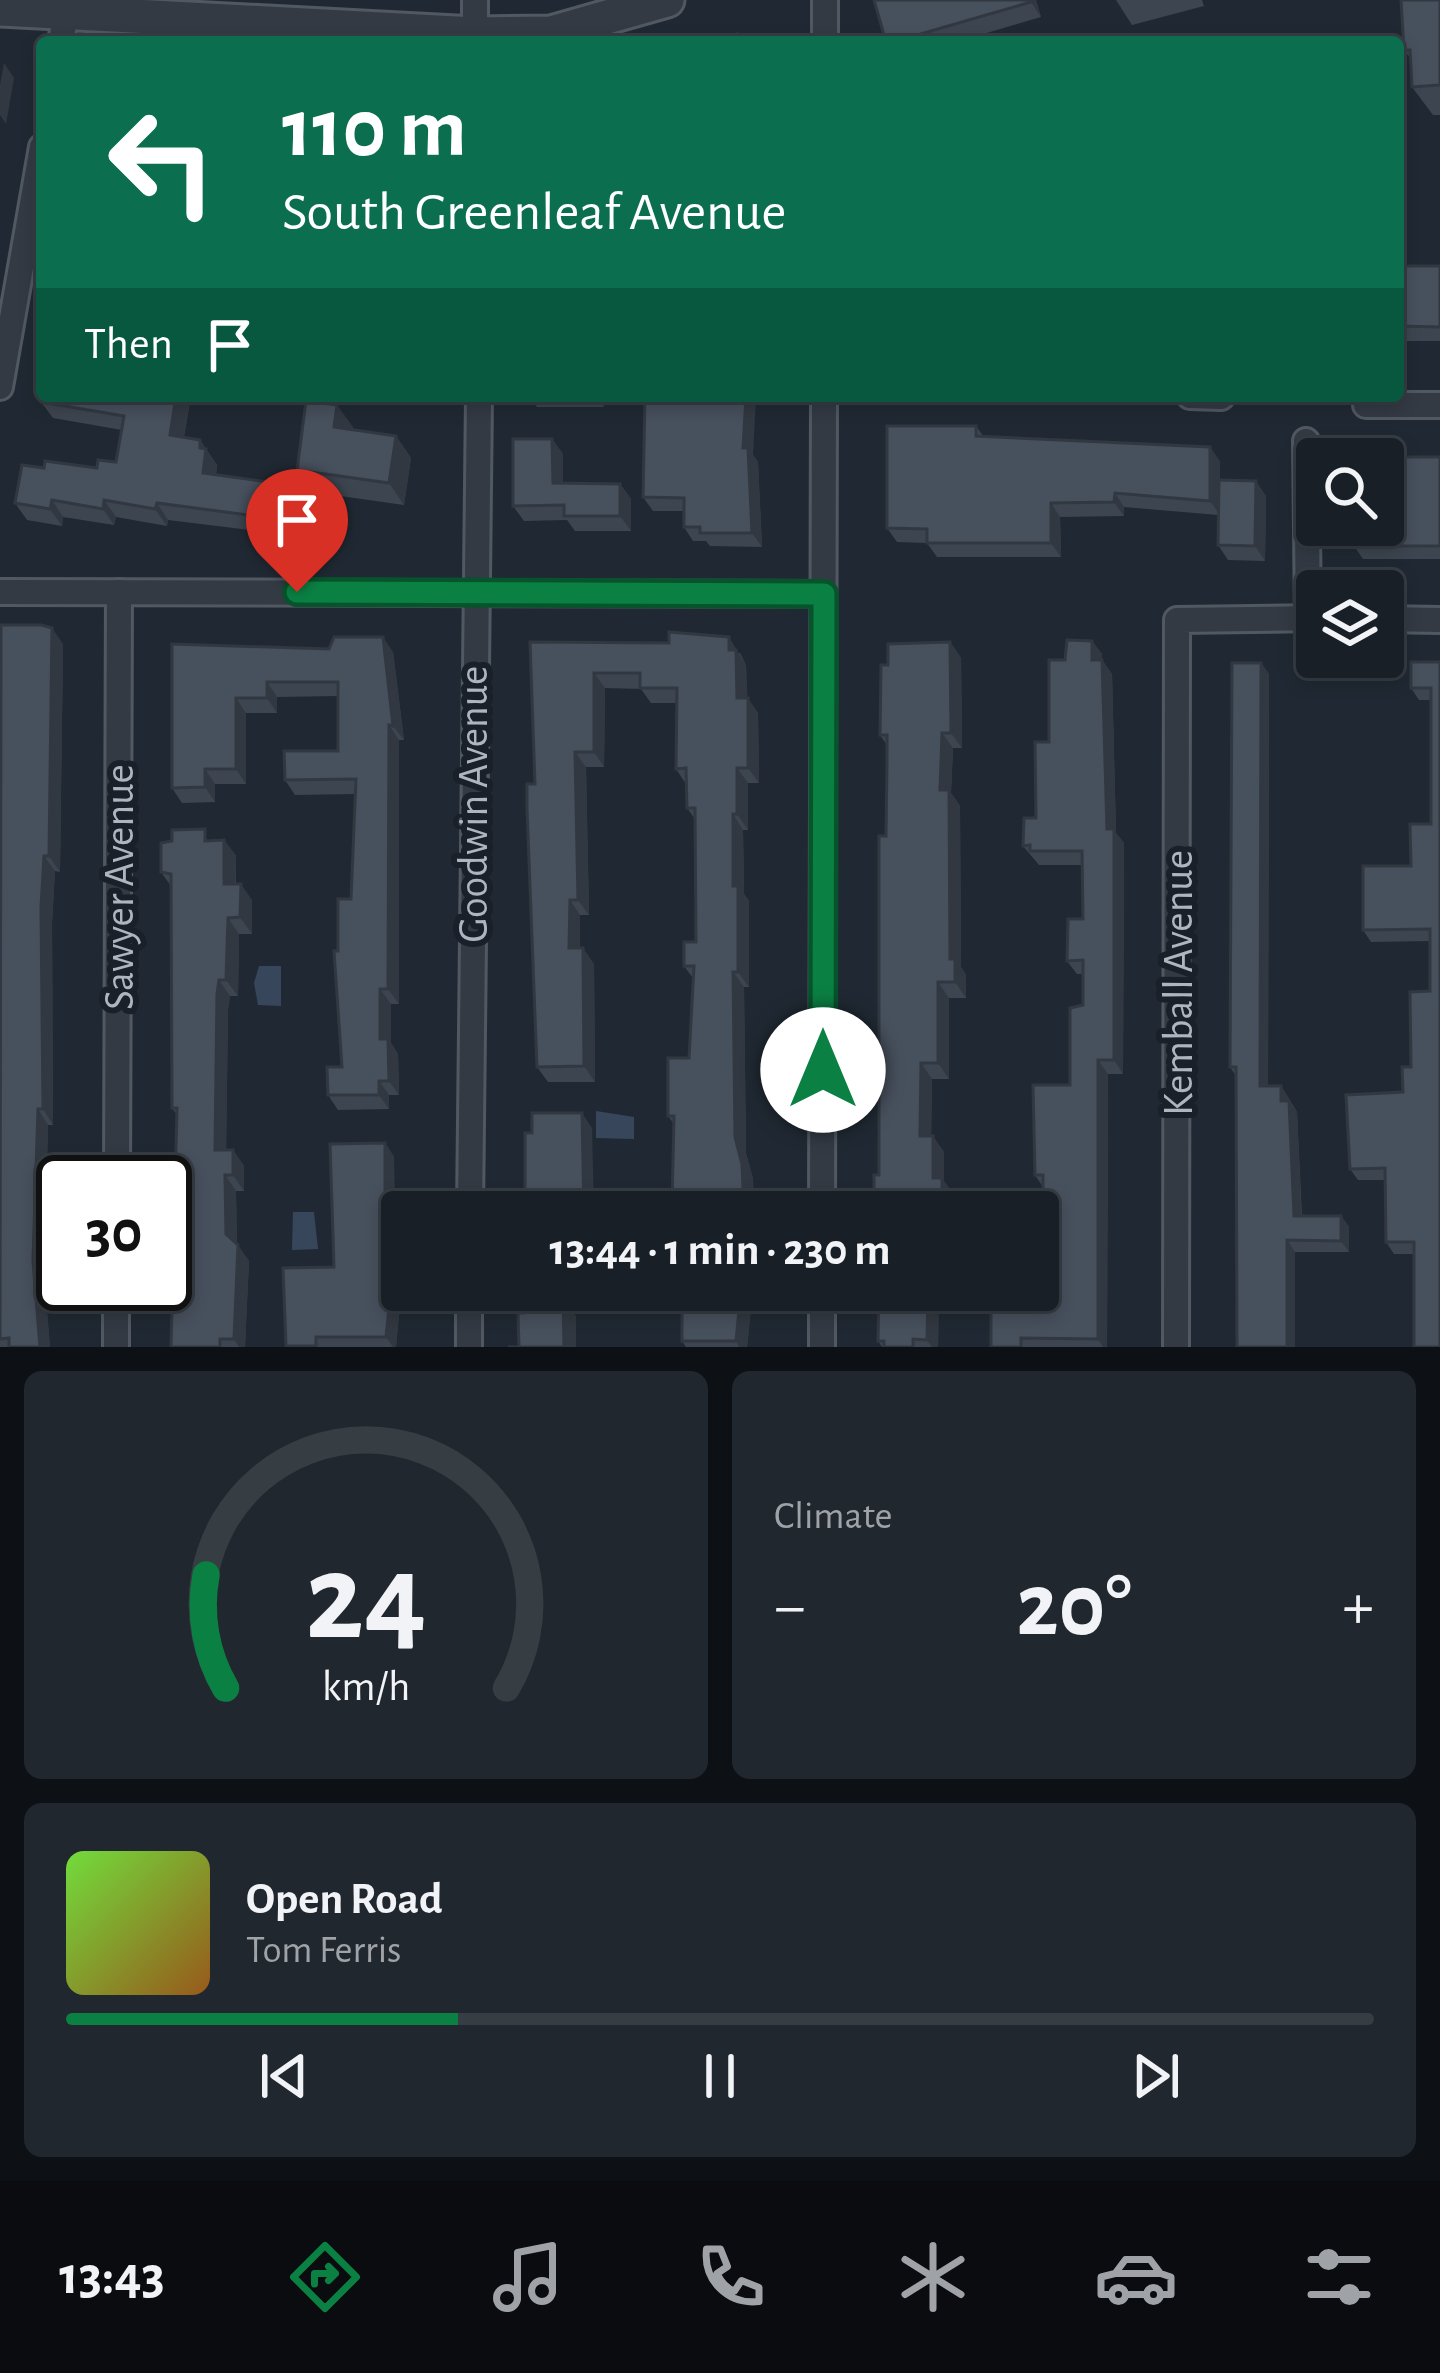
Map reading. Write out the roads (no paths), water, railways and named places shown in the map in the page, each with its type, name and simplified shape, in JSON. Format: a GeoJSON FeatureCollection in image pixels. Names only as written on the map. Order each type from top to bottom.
{"type":"FeatureCollection","features":[{"type":"Feature","properties":{"kind":"street"},"geometry":{"type":"LineString","coordinates":[[0,9],[63,27],[136,10],[475,17],[550,33],[667,0]]}},
{"type":"Feature","properties":{"kind":"street"},"geometry":{"type":"LineString","coordinates":[[825,0],[825,36]]}},
{"type":"Feature","properties":{"kind":"street"},"geometry":{"type":"LineString","coordinates":[[0,387],[36,181]]}},
{"type":"Feature","properties":{"kind":"street","name":"Goodwin Avenue"},"geometry":{"type":"LineString","coordinates":[[470,1191],[479,402]]}},
{"type":"Feature","properties":{"kind":"street"},"geometry":{"type":"LineString","coordinates":[[823,1191],[824,402]]}},
{"type":"Feature","properties":{"kind":"street"},"geometry":{"type":"LineString","coordinates":[[1366,405],[1440,405]]}},
{"type":"Feature","properties":{"kind":"street"},"geometry":{"type":"LineString","coordinates":[[0,592],[824,594]]}},
{"type":"Feature","properties":{"kind":"street","name":"Sawyer Avenue"},"geometry":{"type":"LineString","coordinates":[[117,1155],[119,592]]}},
{"type":"Feature","properties":{"kind":"street","name":"Kemball Avenue"},"geometry":{"type":"LineString","coordinates":[[1177,1347],[1177,620],[1296,618]]}},
{"type":"Feature","properties":{"kind":"street"},"geometry":{"type":"LineString","coordinates":[[1404,619],[1440,620]]}},
{"type":"Feature","properties":{"kind":"street"},"geometry":{"type":"LineString","coordinates":[[116,1311],[116,1347]]}},
{"type":"Feature","properties":{"kind":"street"},"geometry":{"type":"LineString","coordinates":[[469,1311],[469,1347]]}},
{"type":"Feature","properties":{"kind":"street"},"geometry":{"type":"LineString","coordinates":[[822,1311],[822,1347]]}},
{"type":"Feature","properties":{"kind":"water"},"geometry":{"type":"Polygon","coordinates":[[[259,966],[281,966],[281,1006],[258,1005],[254,983],[259,966]]]}},
{"type":"Feature","properties":{"kind":"water"},"geometry":{"type":"Polygon","coordinates":[[[596,1111],[634,1117],[634,1139],[596,1138],[596,1111]]]}},
{"type":"Feature","properties":{"kind":"water"},"geometry":{"type":"Polygon","coordinates":[[[293,1212],[314,1212],[318,1249],[292,1250],[293,1212]]]}}]}
